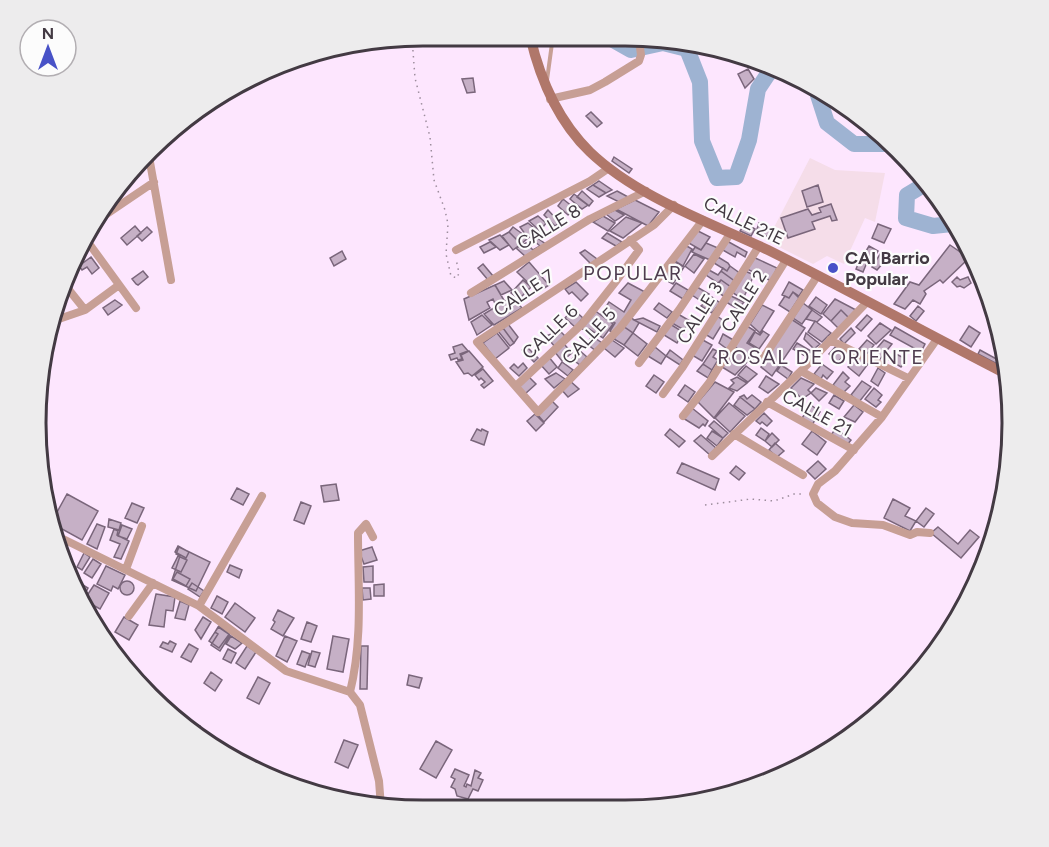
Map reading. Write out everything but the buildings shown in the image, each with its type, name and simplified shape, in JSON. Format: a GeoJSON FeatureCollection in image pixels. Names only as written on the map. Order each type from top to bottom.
{"type":"FeatureCollection","features":[{"type":"Feature","properties":{"kind":"main road","name":"CALLE 21E"},"geometry":{"type":"LineString","coordinates":[[533,46],[550,99],[589,151],[609,168],[646,191],[818,275],[998,370]]}},
{"type":"Feature","properties":{"kind":"street"},"geometry":{"type":"LineString","coordinates":[[550,99],[590,90],[605,82],[639,61],[641,47]]}},
{"type":"Feature","properties":{"kind":"street"},"geometry":{"type":"LineString","coordinates":[[150,164],[171,279]]}},
{"type":"Feature","properties":{"kind":"street"},"geometry":{"type":"LineString","coordinates":[[456,250],[590,181],[609,168]]}},
{"type":"Feature","properties":{"kind":"street"},"geometry":{"type":"LineString","coordinates":[[113,210],[154,182]]}},
{"type":"Feature","properties":{"kind":"street","name":"CALLE 8"},"geometry":{"type":"LineString","coordinates":[[471,293],[590,219],[646,191]]}},
{"type":"Feature","properties":{"kind":"street","name":"CALLE 7"},"geometry":{"type":"LineString","coordinates":[[516,386],[477,342],[654,225],[674,205]]}},
{"type":"Feature","properties":{"kind":"street","name":"CALLE 5"},"geometry":{"type":"LineString","coordinates":[[516,386],[538,412],[620,328],[703,220]]}},
{"type":"Feature","properties":{"kind":"street"},"geometry":{"type":"LineString","coordinates":[[639,363],[679,310],[730,234]]}},
{"type":"Feature","properties":{"kind":"street","name":"CALLE 6"},"geometry":{"type":"LineString","coordinates":[[516,386],[583,322],[617,280],[639,250],[630,240]]}},
{"type":"Feature","properties":{"kind":"street"},"geometry":{"type":"LineString","coordinates":[[91,246],[136,308]]}},
{"type":"Feature","properties":{"kind":"street","name":"CALLE 3"},"geometry":{"type":"LineString","coordinates":[[663,394],[759,246]]}},
{"type":"Feature","properties":{"kind":"street","name":"CALLE 2"},"geometry":{"type":"LineString","coordinates":[[683,416],[709,383],[786,260]]}},
{"type":"Feature","properties":{"kind":"street"},"geometry":{"type":"LineString","coordinates":[[764,357],[818,275]]}},
{"type":"Feature","properties":{"kind":"street"},"geometry":{"type":"LineString","coordinates":[[62,318],[85,310],[119,285]]}},
{"type":"Feature","properties":{"kind":"street"},"geometry":{"type":"LineString","coordinates":[[71,292],[85,310]]}},
{"type":"Feature","properties":{"kind":"street"},"geometry":{"type":"LineString","coordinates":[[712,456],[801,371],[867,302]]}},
{"type":"Feature","properties":{"kind":"street"},"geometry":{"type":"LineString","coordinates":[[930,533],[917,532],[910,535],[883,525],[852,523],[822,507],[814,499],[813,494],[818,483],[835,471],[882,417],[936,339]]}},
{"type":"Feature","properties":{"kind":"street"},"geometry":{"type":"LineString","coordinates":[[830,340],[909,378]]}},
{"type":"Feature","properties":{"kind":"street"},"geometry":{"type":"LineString","coordinates":[[801,371],[882,417]]}},
{"type":"Feature","properties":{"kind":"street","name":"CALLE 21"},"geometry":{"type":"LineString","coordinates":[[767,402],[854,450]]}},
{"type":"Feature","properties":{"kind":"street"},"geometry":{"type":"LineString","coordinates":[[734,434],[803,475]]}},
{"type":"Feature","properties":{"kind":"street"},"geometry":{"type":"LineString","coordinates":[[199,606],[262,496]]}},
{"type":"Feature","properties":{"kind":"street"},"geometry":{"type":"LineString","coordinates":[[350,692],[359,622],[358,533],[366,524],[373,537]]}},
{"type":"Feature","properties":{"kind":"street"},"geometry":{"type":"LineString","coordinates":[[126,569],[142,526]]}},
{"type":"Feature","properties":{"kind":"street"},"geometry":{"type":"LineString","coordinates":[[65,540],[199,606],[286,671],[350,692],[360,705],[379,781],[380,798]]}},
{"type":"Feature","properties":{"kind":"street"},"geometry":{"type":"LineString","coordinates":[[129,616],[153,584]]}},
{"type":"Feature","properties":{"kind":"lane"},"geometry":{"type":"LineString","coordinates":[[546,87],[552,46]]}},
{"type":"Feature","properties":{"kind":"path"},"geometry":{"type":"LineString","coordinates":[[413,46],[415,78],[430,137],[434,180],[446,210],[448,224],[446,254],[451,276],[457,278],[459,273],[456,250]]}},
{"type":"Feature","properties":{"kind":"path"},"geometry":{"type":"LineString","coordinates":[[705,505],[751,499],[774,501],[794,494],[813,494]]}},
{"type":"Feature","properties":{"kind":"shaded area"},"geometry":{"type":"Polygon","coordinates":[[[810,158],[835,170],[885,173],[875,222],[865,218],[844,264],[827,256],[813,264],[767,241],[810,158]]]}},
{"type":"Feature","properties":{"kind":"waterway"},"geometry":{"type":"LineString","coordinates":[[624,46],[631,50],[646,47]]}},
{"type":"Feature","properties":{"kind":"waterway"},"geometry":{"type":"LineString","coordinates":[[688,52],[700,82],[702,141],[717,178],[736,177],[749,140],[758,89],[768,74]]}},
{"type":"Feature","properties":{"kind":"waterway"},"geometry":{"type":"LineString","coordinates":[[820,101],[827,123],[854,144],[878,144]]}},
{"type":"Feature","properties":{"kind":"waterway"},"geometry":{"type":"LineString","coordinates":[[920,187],[907,195],[906,218],[933,226],[946,225]]}},
{"type":"Feature","properties":{"kind":"place","name":"CAI Barrio Popular"},"geometry":{"type":"Point","coordinates":[833,268]}},
{"type":"Feature","properties":{"kind":"district","name":"POPULAR"},"geometry":{"type":"Point","coordinates":[633,273]}},
{"type":"Feature","properties":{"kind":"district","name":"ROSAL DE ORIENTE"},"geometry":{"type":"Point","coordinates":[821,357]}}]}
